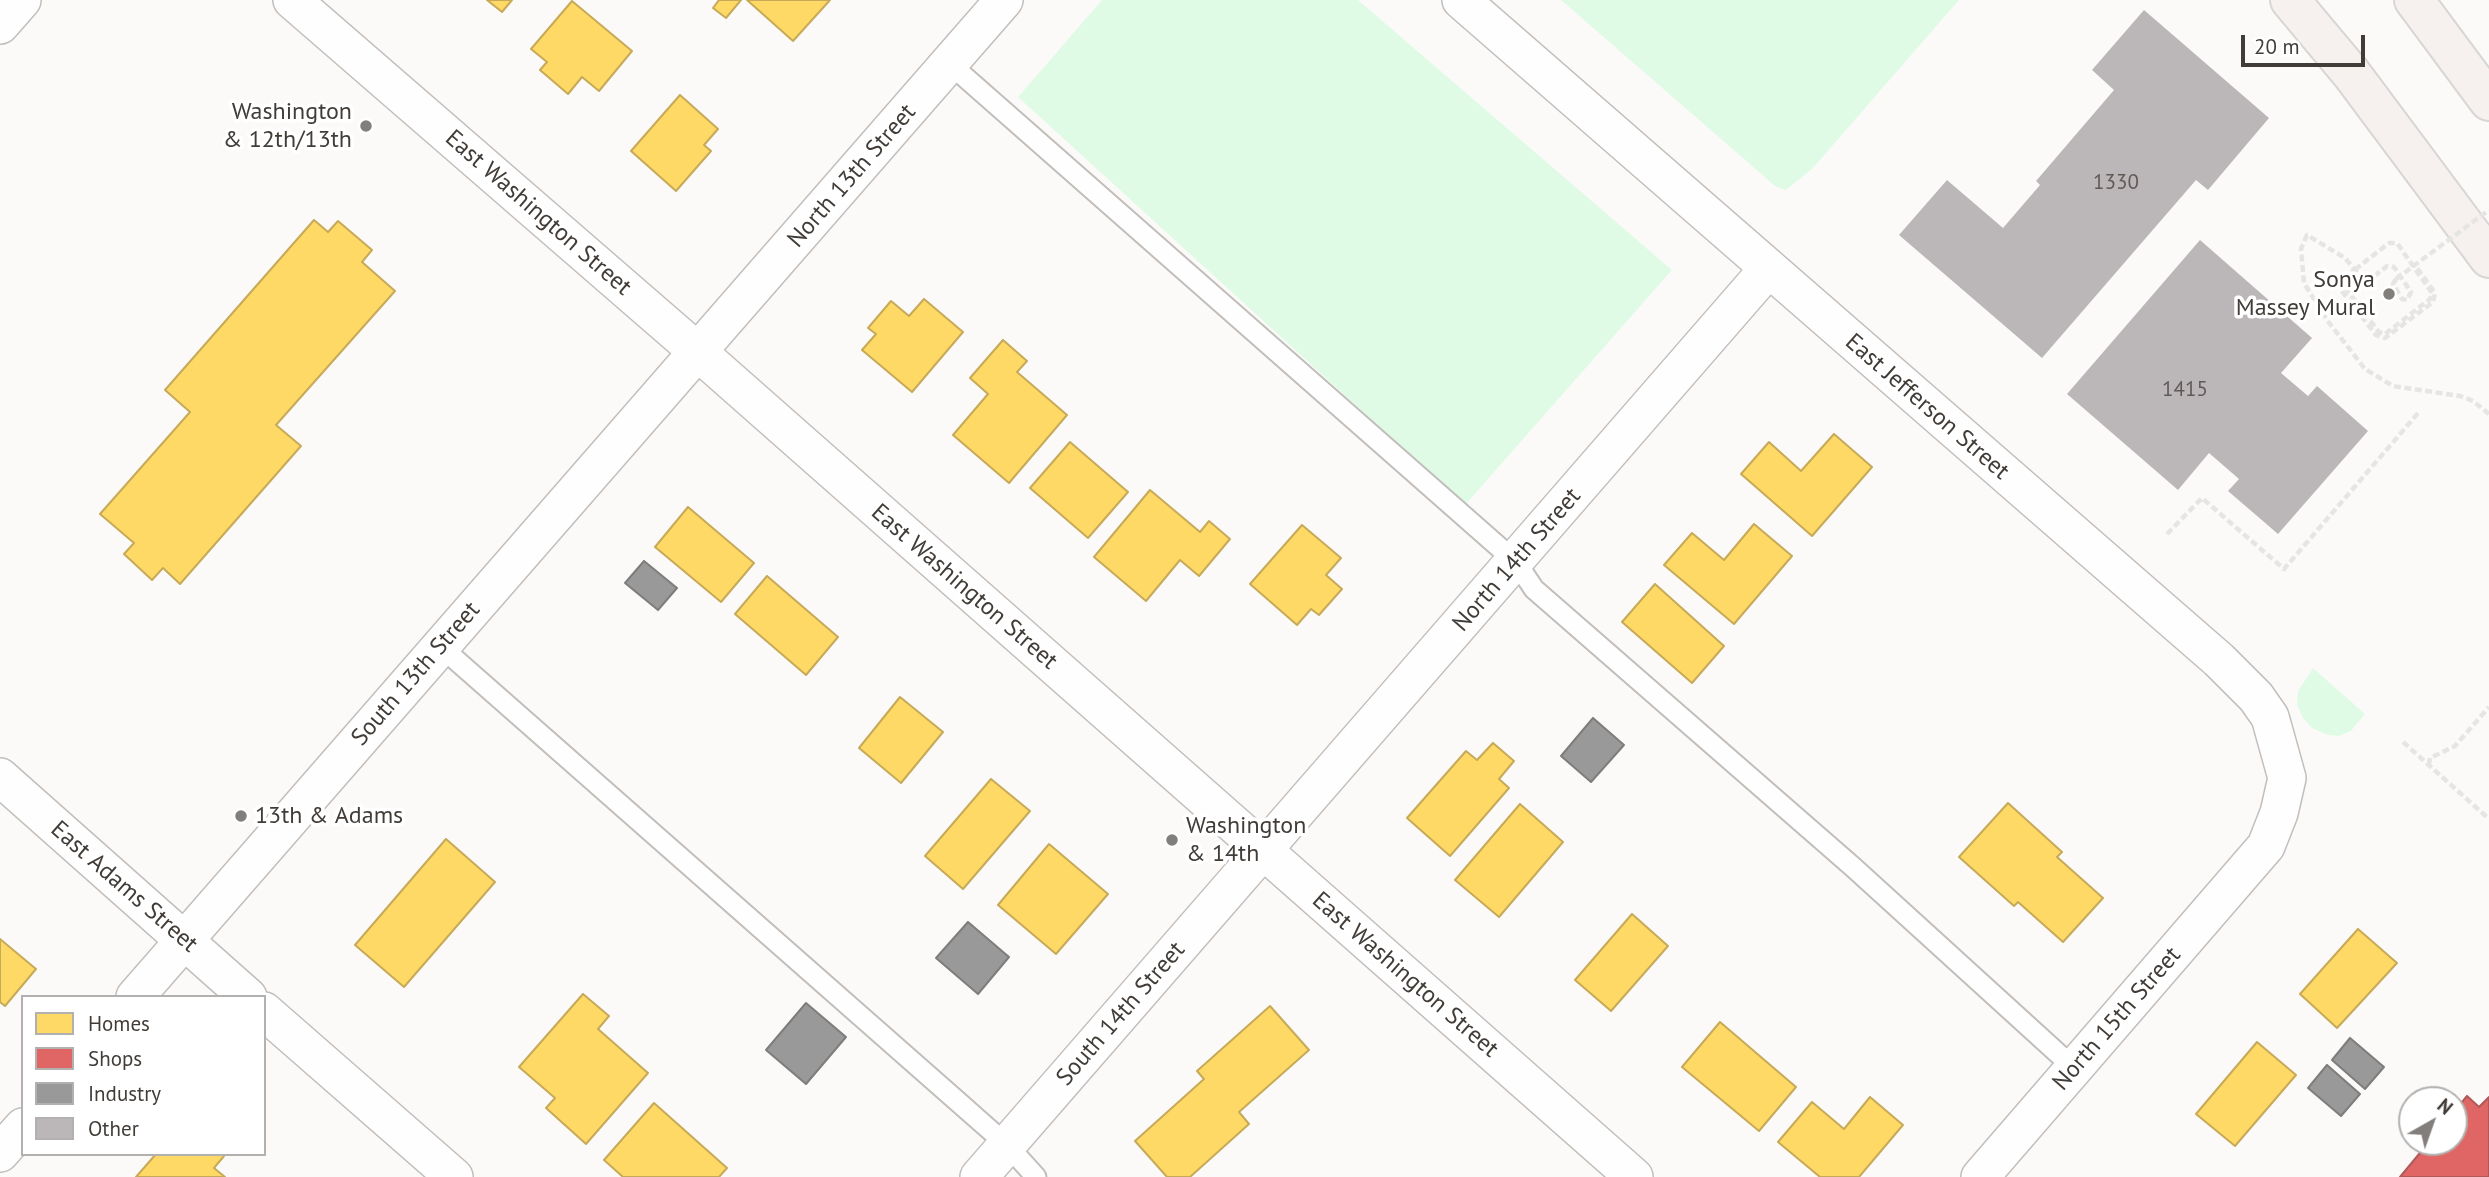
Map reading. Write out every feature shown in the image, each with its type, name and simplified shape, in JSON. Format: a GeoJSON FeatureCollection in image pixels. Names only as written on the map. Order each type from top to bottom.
{"type":"FeatureCollection","features":[{"type":"Feature","properties":{"kind":"main road"},"geometry":{"type":"LineString","coordinates":[[2290,0],[2351,73],[2489,258]]}},
{"type":"Feature","properties":{"kind":"main road"},"geometry":{"type":"LineString","coordinates":[[2414,0],[2489,101]]}},
{"type":"Feature","properties":{"kind":"street"},"geometry":{"type":"LineString","coordinates":[[0,25],[22,0]]}},
{"type":"Feature","properties":{"kind":"street","name":"East Washington Street"},"geometry":{"type":"LineString","coordinates":[[292,0],[698,352],[1634,1177]]}},
{"type":"Feature","properties":{"kind":"street","name":"North 13th Street"},"geometry":{"type":"LineString","coordinates":[[698,352],[1004,0]]}},
{"type":"Feature","properties":{"kind":"street","name":"East Jefferson Street"},"geometry":{"type":"LineString","coordinates":[[1461,0],[2218,660],[2256,697],[2270,717],[2287,778],[2279,813],[2266,846],[2254,862]]}},
{"type":"Feature","properties":{"kind":"street","name":"North 14th Street"},"geometry":{"type":"LineString","coordinates":[[1263,850],[1769,268]]}},
{"type":"Feature","properties":{"kind":"street","name":"South 13th Street"},"geometry":{"type":"LineString","coordinates":[[137,995],[698,352]]}},
{"type":"Feature","properties":{"kind":"street","name":"East Adams Street"},"geometry":{"type":"LineString","coordinates":[[0,777],[246,995]]}},
{"type":"Feature","properties":{"kind":"street","name":"South 14th Street"},"geometry":{"type":"LineString","coordinates":[[978,1177],[1263,850]]}},
{"type":"Feature","properties":{"kind":"street","name":"North 15th Street"},"geometry":{"type":"LineString","coordinates":[[1980,1177],[2254,862]]}},
{"type":"Feature","properties":{"kind":"street"},"geometry":{"type":"LineString","coordinates":[[266,1013],[454,1177]]}},
{"type":"Feature","properties":{"kind":"street"},"geometry":{"type":"LineString","coordinates":[[0,1153],[21,1128]]}},
{"type":"Feature","properties":{"kind":"lane"},"geometry":{"type":"LineString","coordinates":[[950,64],[1516,562],[1534,589],[1853,867],[2074,1068]]}},
{"type":"Feature","properties":{"kind":"lane"},"geometry":{"type":"LineString","coordinates":[[440,646],[1007,1145],[1036,1177]]}},
{"type":"Feature","properties":{"kind":"path"},"geometry":{"type":"LineString","coordinates":[[2489,210],[2415,265],[2396,279],[2393,284],[2402,299],[2407,300],[2411,292],[2394,267],[2387,266],[2366,283],[2345,258],[2307,235],[2301,249],[2304,283],[2327,320],[2365,369],[2393,386],[2460,396],[2473,401],[2489,414]]}},
{"type":"Feature","properties":{"kind":"path"},"geometry":{"type":"LineString","coordinates":[[2357,270],[2345,281],[2344,286],[2379,332],[2385,334],[2430,299],[2432,293],[2397,243],[2389,243],[2341,280],[2341,290],[2376,335],[2385,338],[2433,302],[2435,293],[2415,265]]}},
{"type":"Feature","properties":{"kind":"path"},"geometry":{"type":"LineString","coordinates":[[2167,534],[2202,498],[2284,569],[2419,411]]}},
{"type":"Feature","properties":{"kind":"path"},"geometry":{"type":"LineString","coordinates":[[2429,765],[2430,758],[2455,746],[2489,707]]}},
{"type":"Feature","properties":{"kind":"path"},"geometry":{"type":"LineString","coordinates":[[2403,742],[2489,819]]}},
{"type":"Feature","properties":{"kind":"green space"},"geometry":{"type":"Polygon","coordinates":[[[1102,0],[1358,0],[1672,270],[1465,505],[1018,97],[1102,0]]]}},
{"type":"Feature","properties":{"kind":"green space"},"geometry":{"type":"Polygon","coordinates":[[[1561,0],[1959,0],[1813,168],[1786,190],[1775,186],[1561,0]]]}},
{"type":"Feature","properties":{"kind":"green space"},"geometry":{"type":"Polygon","coordinates":[[[2313,668],[2365,714],[2351,731],[2339,736],[2328,735],[2312,728],[2303,718],[2297,705],[2298,691],[2313,668]]]}},
{"type":"Feature","properties":{"kind":"building: Homes"},"geometry":{"type":"Polygon","coordinates":[[[487,0],[512,0],[502,12],[487,0]]]}},
{"type":"Feature","properties":{"kind":"building: Homes"},"geometry":{"type":"Polygon","coordinates":[[[719,0],[741,0],[726,18],[713,8],[719,0]]]}},
{"type":"Feature","properties":{"kind":"building: Homes"},"geometry":{"type":"Polygon","coordinates":[[[747,0],[830,0],[793,41],[747,0]]]}},
{"type":"Feature","properties":{"kind":"building: Homes"},"geometry":{"type":"Polygon","coordinates":[[[572,1],[632,51],[599,91],[582,77],[568,94],[540,70],[547,62],[531,49],[572,1]]]}},
{"type":"Feature","properties":{"kind":"building: Homes"},"geometry":{"type":"Polygon","coordinates":[[[680,95],[718,129],[704,145],[711,151],[676,191],[631,151],[680,95]]]}},
{"type":"Feature","properties":{"kind":"building: Homes"},"geometry":{"type":"Polygon","coordinates":[[[314,220],[328,232],[338,221],[372,250],[362,262],[395,291],[276,425],[301,446],[180,584],[163,568],[152,580],[124,554],[134,543],[100,514],[190,412],[165,390],[314,220]]]}},
{"type":"Feature","properties":{"kind":"building: Homes"},"geometry":{"type":"Polygon","coordinates":[[[924,299],[963,332],[912,392],[862,350],[876,334],[868,328],[891,301],[909,316],[924,299]]]}},
{"type":"Feature","properties":{"kind":"building: Homes"},"geometry":{"type":"Polygon","coordinates":[[[1003,340],[1027,361],[1017,372],[1067,415],[1009,483],[953,435],[988,394],[970,378],[1003,340]]]}},
{"type":"Feature","properties":{"kind":"building: Homes"},"geometry":{"type":"Polygon","coordinates":[[[1834,434],[1872,467],[1812,536],[1741,474],[1769,442],[1801,471],[1834,434]]]}},
{"type":"Feature","properties":{"kind":"building: Homes"},"geometry":{"type":"Polygon","coordinates":[[[1070,442],[1128,492],[1088,538],[1030,488],[1070,442]]]}},
{"type":"Feature","properties":{"kind":"building: Homes"},"geometry":{"type":"Polygon","coordinates":[[[1150,490],[1200,532],[1209,521],[1230,539],[1199,576],[1180,560],[1146,601],[1094,557],[1150,490]]]}},
{"type":"Feature","properties":{"kind":"building: Homes"},"geometry":{"type":"Polygon","coordinates":[[[688,507],[754,563],[721,602],[655,547],[688,507]]]}},
{"type":"Feature","properties":{"kind":"building: Homes"},"geometry":{"type":"Polygon","coordinates":[[[1754,524],[1792,556],[1734,624],[1664,565],[1692,533],[1724,560],[1754,524]]]}},
{"type":"Feature","properties":{"kind":"building: Homes"},"geometry":{"type":"Polygon","coordinates":[[[1302,525],[1341,558],[1326,575],[1342,589],[1319,615],[1311,609],[1297,625],[1250,584],[1302,525]]]}},
{"type":"Feature","properties":{"kind":"building: Homes"},"geometry":{"type":"Polygon","coordinates":[[[767,576],[838,637],[806,675],[735,614],[767,576]]]}},
{"type":"Feature","properties":{"kind":"building: Homes"},"geometry":{"type":"Polygon","coordinates":[[[1655,584],[1724,646],[1692,683],[1622,622],[1655,584]]]}},
{"type":"Feature","properties":{"kind":"building: Homes"},"geometry":{"type":"Polygon","coordinates":[[[900,697],[943,732],[901,783],[859,748],[900,697]]]}},
{"type":"Feature","properties":{"kind":"building: Homes"},"geometry":{"type":"Polygon","coordinates":[[[1493,743],[1514,761],[1499,779],[1509,788],[1450,856],[1407,818],[1466,751],[1477,760],[1493,743]]]}},
{"type":"Feature","properties":{"kind":"building: Homes"},"geometry":{"type":"Polygon","coordinates":[[[991,779],[1030,811],[963,889],[925,856],[991,779]]]}},
{"type":"Feature","properties":{"kind":"building: Homes"},"geometry":{"type":"Polygon","coordinates":[[[2008,803],[2062,852],[2057,857],[2103,898],[2063,942],[2018,902],[2014,906],[1959,857],[2008,803]]]}},
{"type":"Feature","properties":{"kind":"building: Homes"},"geometry":{"type":"Polygon","coordinates":[[[1520,804],[1563,842],[1499,917],[1455,880],[1520,804]]]}},
{"type":"Feature","properties":{"kind":"building: Homes"},"geometry":{"type":"Polygon","coordinates":[[[446,839],[495,882],[404,987],[355,945],[446,839]]]}},
{"type":"Feature","properties":{"kind":"building: Homes"},"geometry":{"type":"Polygon","coordinates":[[[1049,844],[1108,894],[1056,954],[998,905],[1049,844]]]}},
{"type":"Feature","properties":{"kind":"building: Homes"},"geometry":{"type":"Polygon","coordinates":[[[1632,914],[1668,946],[1611,1011],[1575,980],[1632,914]]]}},
{"type":"Feature","properties":{"kind":"building: Homes"},"geometry":{"type":"Polygon","coordinates":[[[2358,929],[2397,963],[2337,1028],[2300,994],[2358,929]]]}},
{"type":"Feature","properties":{"kind":"building: Homes"},"geometry":{"type":"Polygon","coordinates":[[[0,939],[36,969],[5,1006],[0,1002],[0,939]]]}},
{"type":"Feature","properties":{"kind":"building: Homes"},"geometry":{"type":"Polygon","coordinates":[[[583,994],[609,1016],[598,1029],[648,1073],[586,1144],[546,1108],[555,1098],[519,1067],[583,994]]]}},
{"type":"Feature","properties":{"kind":"building: Homes"},"geometry":{"type":"Polygon","coordinates":[[[1270,1006],[1309,1050],[1239,1112],[1249,1124],[1190,1177],[1167,1177],[1135,1141],[1204,1079],[1197,1071],[1270,1006]]]}},
{"type":"Feature","properties":{"kind":"building: Homes"},"geometry":{"type":"Polygon","coordinates":[[[1720,1022],[1796,1087],[1759,1131],[1682,1067],[1720,1022]]]}},
{"type":"Feature","properties":{"kind":"building: Homes"},"geometry":{"type":"Polygon","coordinates":[[[2257,1042],[2296,1075],[2235,1146],[2196,1114],[2257,1042]]]}},
{"type":"Feature","properties":{"kind":"building: Homes"},"geometry":{"type":"Polygon","coordinates":[[[1870,1097],[1903,1125],[1859,1177],[1820,1177],[1778,1142],[1812,1102],[1844,1129],[1870,1097]]]}},
{"type":"Feature","properties":{"kind":"building: Homes"},"geometry":{"type":"Polygon","coordinates":[[[654,1103],[727,1168],[719,1177],[623,1177],[604,1160],[654,1103]]]}},
{"type":"Feature","properties":{"kind":"building: Homes"},"geometry":{"type":"Polygon","coordinates":[[[154,1156],[224,1156],[214,1168],[225,1177],[136,1177],[154,1156]]]}},
{"type":"Feature","properties":{"kind":"building: Shops"},"geometry":{"type":"Polygon","coordinates":[[[2468,1097],[2479,1107],[2489,1097],[2489,1177],[2400,1177],[2417,1156],[2468,1156],[2468,1097]]]}},
{"type":"Feature","properties":{"kind":"building: Industry"},"geometry":{"type":"Polygon","coordinates":[[[644,561],[677,588],[658,610],[625,583],[644,561]]]}},
{"type":"Feature","properties":{"kind":"building: Industry"},"geometry":{"type":"Polygon","coordinates":[[[1593,718],[1624,745],[1591,782],[1561,756],[1593,718]]]}},
{"type":"Feature","properties":{"kind":"building: Industry"},"geometry":{"type":"Polygon","coordinates":[[[968,922],[1009,957],[978,994],[936,958],[968,922]]]}},
{"type":"Feature","properties":{"kind":"building: Industry"},"geometry":{"type":"Polygon","coordinates":[[[806,1003],[846,1037],[806,1084],[766,1050],[806,1003]]]}},
{"type":"Feature","properties":{"kind":"building: Industry"},"geometry":{"type":"Polygon","coordinates":[[[2350,1038],[2384,1067],[2365,1089],[2332,1060],[2350,1038]]]}},
{"type":"Feature","properties":{"kind":"building: Industry"},"geometry":{"type":"Polygon","coordinates":[[[2327,1065],[2360,1094],[2341,1116],[2308,1088],[2327,1065]]]}},
{"type":"Feature","properties":{"kind":"building: Other"},"geometry":{"type":"Polygon","coordinates":[[[2144,10],[2269,118],[2208,190],[2196,180],[2042,358],[1899,235],[1947,180],[2003,228],[2040,185],[2036,181],[2114,90],[2092,70],[2144,10]]]}},
{"type":"Feature","properties":{"kind":"building: Other"},"geometry":{"type":"Polygon","coordinates":[[[2200,240],[2312,338],[2281,373],[2308,396],[2317,386],[2368,431],[2278,534],[2228,491],[2239,479],[2209,453],[2178,490],[2067,394],[2200,240]]]}},
{"type":"Feature","properties":{"kind":"place","name":"Washington & 12th/13th"},"geometry":{"type":"Point","coordinates":[366,126]}},
{"type":"Feature","properties":{"kind":"place","name":"Sonya Massey Mural"},"geometry":{"type":"Point","coordinates":[2389,294]}},
{"type":"Feature","properties":{"kind":"place","name":"13th & Adams"},"geometry":{"type":"Point","coordinates":[241,816]}},
{"type":"Feature","properties":{"kind":"place","name":"Washington & 14th"},"geometry":{"type":"Point","coordinates":[1172,840]}}]}
